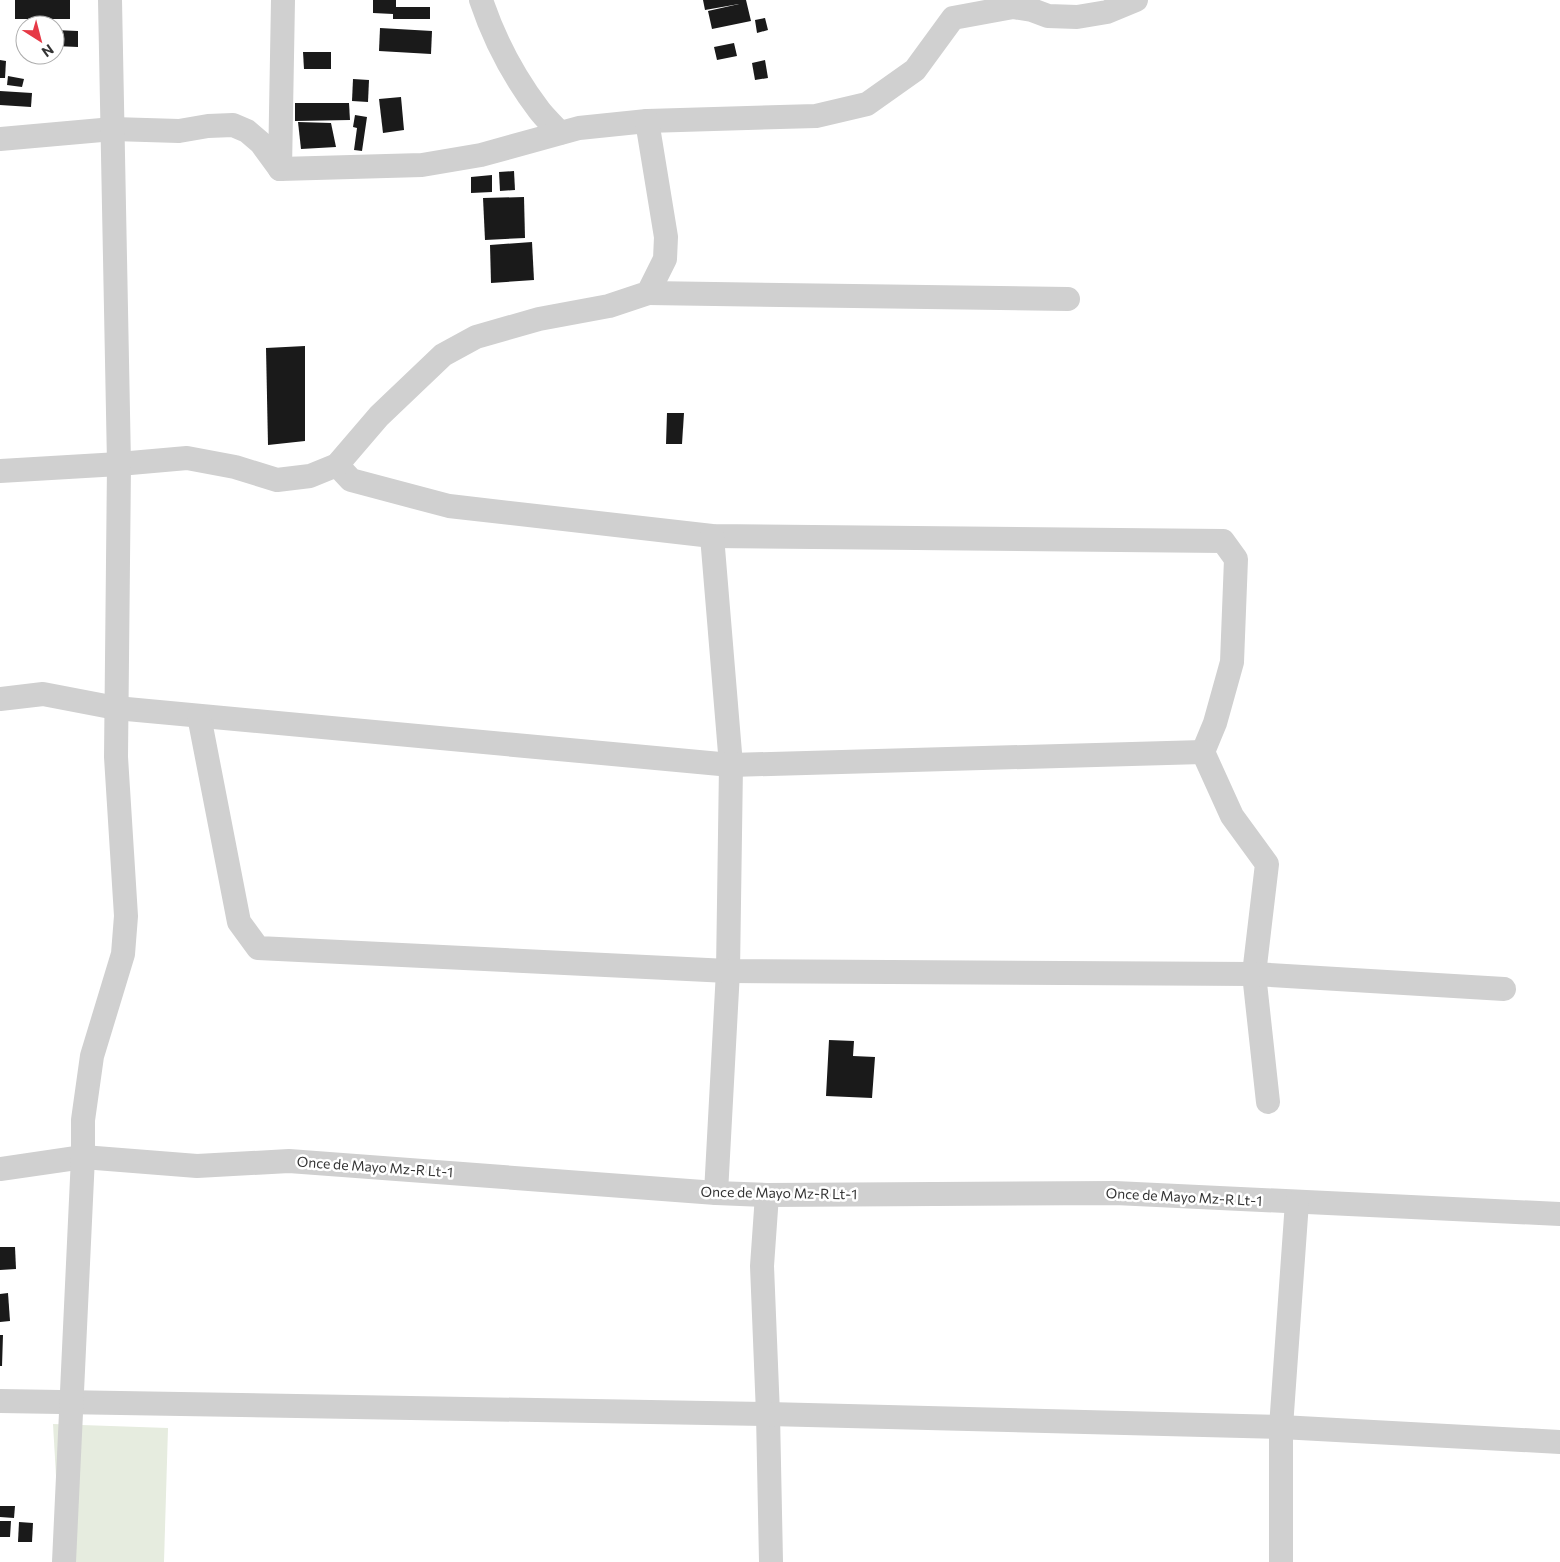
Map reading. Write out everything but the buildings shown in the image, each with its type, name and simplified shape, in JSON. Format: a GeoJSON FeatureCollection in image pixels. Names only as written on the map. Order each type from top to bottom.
{"type":"FeatureCollection","features":[{"type":"Feature","properties":{"kind":"street"},"geometry":{"type":"LineString","coordinates":[[64,1562],[83,1157],[83,1120],[92,1056],[123,954],[126,916],[116,757],[119,464],[110,0]]}},
{"type":"Feature","properties":{"kind":"street"},"geometry":{"type":"LineString","coordinates":[[280,170],[283,0]]}},
{"type":"Feature","properties":{"kind":"street"},"geometry":{"type":"LineString","coordinates":[[480,0],[497,41],[511,66],[539,111],[560,132]]}},
{"type":"Feature","properties":{"kind":"street"},"geometry":{"type":"LineString","coordinates":[[280,170],[422,165],[481,155],[579,128],[648,121],[816,116],[867,104],[915,70],[951,9],[1013,7],[1032,10],[1048,16],[1077,17],[1107,12],[1136,0]]}},
{"type":"Feature","properties":{"kind":"street"},"geometry":{"type":"LineString","coordinates":[[648,121],[666,237],[665,259],[648,293]]}},
{"type":"Feature","properties":{"kind":"street"},"geometry":{"type":"LineString","coordinates":[[0,139],[113,129],[179,131],[208,126],[233,125],[247,131],[261,143],[280,170]]}},
{"type":"Feature","properties":{"kind":"street"},"geometry":{"type":"LineString","coordinates":[[0,471],[187,458],[235,467],[278,480],[310,476],[337,465],[379,416],[443,355],[476,337],[539,319],[609,306],[648,293],[1068,299]]}},
{"type":"Feature","properties":{"kind":"street"},"geometry":{"type":"LineString","coordinates":[[337,465],[352,480],[449,506],[712,536],[1223,541],[1236,559],[1232,662],[1215,723],[1203,752],[1232,816],[1266,864],[1254,974],[1268,1102]]}},
{"type":"Feature","properties":{"kind":"street"},"geometry":{"type":"LineString","coordinates":[[712,536],[732,765],[728,971],[716,1193]]}},
{"type":"Feature","properties":{"kind":"street"},"geometry":{"type":"LineString","coordinates":[[0,699],[43,694],[116,708],[732,765],[1203,752]]}},
{"type":"Feature","properties":{"kind":"street"},"geometry":{"type":"LineString","coordinates":[[199,716],[239,922],[258,948],[728,971],[1254,974],[1504,988]]}},
{"type":"Feature","properties":{"kind":"street","name":"Once de Mayo Mz-R Lt-1"},"geometry":{"type":"LineString","coordinates":[[0,1168],[83,1157],[197,1166],[289,1161],[716,1193],[767,1195],[1115,1193],[1560,1214]]}},
{"type":"Feature","properties":{"kind":"street"},"geometry":{"type":"LineString","coordinates":[[767,1195],[762,1266],[768,1414],[770,1562]]}},
{"type":"Feature","properties":{"kind":"street"},"geometry":{"type":"LineString","coordinates":[[1281,1562],[1281,1427],[1297,1202]]}},
{"type":"Feature","properties":{"kind":"street"},"geometry":{"type":"LineString","coordinates":[[0,1401],[768,1414],[1281,1427],[1560,1442]]}},
{"type":"Feature","properties":{"kind":"shaded area"},"geometry":{"type":"Polygon","coordinates":[[[53,1424],[168,1428],[164,1562],[61,1562],[53,1424]]]}}]}
